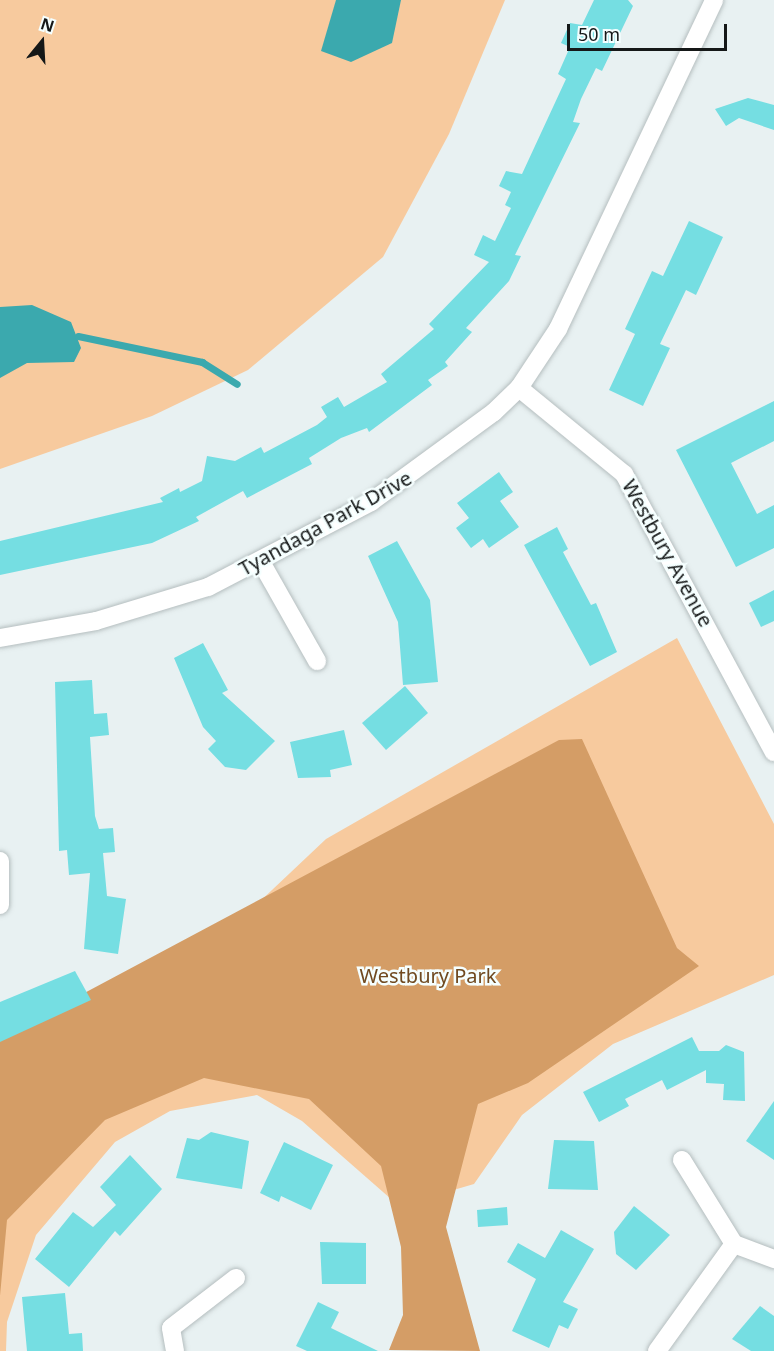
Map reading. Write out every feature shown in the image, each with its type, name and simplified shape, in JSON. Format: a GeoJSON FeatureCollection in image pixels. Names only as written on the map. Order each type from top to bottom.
{"type":"FeatureCollection","features":[{"type":"Feature","properties":{"kind":"street","name":"Tyandaga Park Drive"},"geometry":{"type":"LineString","coordinates":[[0,638],[96,621],[208,587],[261,562],[371,502],[431,463],[519,388],[558,329],[714,0]]}},
{"type":"Feature","properties":{"kind":"street","name":"Westbury Avenue"},"geometry":{"type":"LineString","coordinates":[[519,388],[624,474],[653,518],[774,752]]}},
{"type":"Feature","properties":{"kind":"street"},"geometry":{"type":"LineString","coordinates":[[261,562],[317,661]]}},
{"type":"Feature","properties":{"kind":"street"},"geometry":{"type":"LineString","coordinates":[[0,861],[0,905]]}},
{"type":"Feature","properties":{"kind":"street"},"geometry":{"type":"LineString","coordinates":[[682,1160],[734,1244],[774,1259]]}},
{"type":"Feature","properties":{"kind":"street"},"geometry":{"type":"LineString","coordinates":[[657,1351],[734,1244]]}},
{"type":"Feature","properties":{"kind":"street"},"geometry":{"type":"LineString","coordinates":[[175,1351],[171,1328],[236,1278]]}},
{"type":"Feature","properties":{"kind":"green space"},"geometry":{"type":"Polygon","coordinates":[[[0,0],[505,0],[449,134],[383,257],[248,370],[152,416],[0,469],[0,0]]]}},
{"type":"Feature","properties":{"kind":"green space","name":"Westbury Park"},"geometry":{"type":"Polygon","coordinates":[[[677,638],[774,824],[774,975],[613,1044],[522,1115],[474,1184],[399,1206],[302,1121],[257,1095],[170,1111],[115,1142],[36,1235],[7,1322],[6,1351],[0,1351],[0,1118],[201,957],[326,839],[677,638]]]}},
{"type":"Feature","properties":{"kind":"green space","name":"Westbury Park"},"geometry":{"type":"Polygon","coordinates":[[[582,739],[677,948],[699,966],[528,1083],[478,1104],[446,1227],[480,1351],[389,1350],[403,1315],[401,1247],[381,1166],[309,1099],[204,1078],[105,1120],[7,1220],[0,1296],[0,1038],[559,740],[582,739]]]}},
{"type":"Feature","properties":{"kind":"water"},"geometry":{"type":"Polygon","coordinates":[[[336,0],[401,0],[392,43],[351,62],[321,51],[336,0]]]}},
{"type":"Feature","properties":{"kind":"water"},"geometry":{"type":"Polygon","coordinates":[[[32,305],[71,322],[81,348],[74,362],[27,363],[0,378],[0,307],[32,305]]]}},
{"type":"Feature","properties":{"kind":"building"},"geometry":{"type":"Polygon","coordinates":[[[594,0],[628,0],[633,6],[602,71],[596,68],[581,99],[573,122],[580,123],[515,255],[521,256],[509,281],[466,328],[472,332],[445,362],[448,366],[428,380],[432,385],[369,432],[367,428],[341,438],[309,458],[312,464],[247,498],[243,491],[196,517],[199,521],[152,543],[0,575],[0,541],[163,502],[160,498],[179,488],[180,492],[202,481],[207,456],[235,461],[261,447],[264,453],[317,425],[327,417],[321,407],[338,397],[344,407],[387,382],[381,374],[434,329],[429,324],[489,262],[474,255],[483,235],[495,241],[511,208],[505,205],[511,192],[499,186],[506,171],[522,174],[566,79],[558,74],[570,47],[561,43],[570,23],[582,25],[594,0]]]}},
{"type":"Feature","properties":{"kind":"building"},"geometry":{"type":"Polygon","coordinates":[[[748,98],[774,105],[774,130],[739,118],[726,126],[715,109],[748,98]]]}},
{"type":"Feature","properties":{"kind":"building"},"geometry":{"type":"Polygon","coordinates":[[[689,221],[723,237],[696,295],[686,290],[660,344],[670,348],[643,406],[609,390],[635,334],[625,329],[652,271],[663,276],[689,221]]]}},
{"type":"Feature","properties":{"kind":"building"},"geometry":{"type":"Polygon","coordinates":[[[774,401],[774,441],[731,463],[757,514],[774,505],[774,548],[736,567],[676,450],[774,401]]]}},
{"type":"Feature","properties":{"kind":"building"},"geometry":{"type":"Polygon","coordinates":[[[499,472],[513,492],[500,501],[519,527],[489,548],[483,539],[471,548],[456,528],[469,518],[457,503],[499,472]]]}},
{"type":"Feature","properties":{"kind":"building"},"geometry":{"type":"Polygon","coordinates":[[[557,527],[568,549],[563,552],[591,605],[596,603],[617,652],[590,666],[524,545],[557,527]]]}},
{"type":"Feature","properties":{"kind":"building"},"geometry":{"type":"Polygon","coordinates":[[[397,541],[430,600],[438,682],[403,685],[398,622],[368,556],[397,541]]]}},
{"type":"Feature","properties":{"kind":"building"},"geometry":{"type":"Polygon","coordinates":[[[774,590],[774,621],[761,627],[749,603],[774,590]]]}},
{"type":"Feature","properties":{"kind":"building"},"geometry":{"type":"Polygon","coordinates":[[[203,643],[228,690],[222,693],[275,741],[246,770],[225,767],[208,749],[216,741],[203,727],[174,658],[203,643]]]}},
{"type":"Feature","properties":{"kind":"building"},"geometry":{"type":"Polygon","coordinates":[[[92,680],[94,714],[107,713],[109,735],[90,737],[95,816],[99,829],[113,828],[115,852],[103,853],[107,896],[126,899],[118,954],[84,949],[90,873],[69,875],[67,850],[59,851],[55,682],[92,680]]]}},
{"type":"Feature","properties":{"kind":"building"},"geometry":{"type":"Polygon","coordinates":[[[405,686],[428,713],[386,750],[362,723],[405,686]]]}},
{"type":"Feature","properties":{"kind":"building"},"geometry":{"type":"Polygon","coordinates":[[[344,730],[352,765],[330,770],[331,777],[298,778],[290,742],[344,730]]]}},
{"type":"Feature","properties":{"kind":"building"},"geometry":{"type":"Polygon","coordinates":[[[75,971],[91,1000],[0,1042],[0,1002],[75,971]]]}},
{"type":"Feature","properties":{"kind":"building"},"geometry":{"type":"Polygon","coordinates":[[[692,1037],[699,1051],[719,1051],[726,1045],[744,1052],[745,1101],[723,1100],[724,1084],[706,1083],[706,1070],[667,1090],[662,1080],[625,1099],[629,1106],[599,1122],[583,1092],[692,1037]]]}},
{"type":"Feature","properties":{"kind":"building"},"geometry":{"type":"Polygon","coordinates":[[[774,1101],[774,1160],[746,1141],[774,1101]]]}},
{"type":"Feature","properties":{"kind":"building"},"geometry":{"type":"Polygon","coordinates":[[[211,1132],[249,1141],[242,1189],[176,1178],[187,1138],[199,1140],[211,1132]]]}},
{"type":"Feature","properties":{"kind":"building"},"geometry":{"type":"Polygon","coordinates":[[[554,1140],[594,1141],[598,1190],[548,1189],[554,1140]]]}},
{"type":"Feature","properties":{"kind":"building"},"geometry":{"type":"Polygon","coordinates":[[[284,1142],[333,1165],[311,1210],[281,1196],[279,1202],[260,1193],[284,1142]]]}},
{"type":"Feature","properties":{"kind":"building"},"geometry":{"type":"Polygon","coordinates":[[[130,1155],[162,1189],[120,1236],[115,1231],[69,1287],[35,1259],[73,1212],[93,1227],[116,1205],[100,1187],[130,1155]]]}},
{"type":"Feature","properties":{"kind":"building"},"geometry":{"type":"Polygon","coordinates":[[[634,1206],[670,1235],[636,1270],[616,1254],[614,1232],[634,1206]]]}},
{"type":"Feature","properties":{"kind":"building"},"geometry":{"type":"Polygon","coordinates":[[[507,1207],[508,1225],[478,1227],[477,1210],[507,1207]]]}},
{"type":"Feature","properties":{"kind":"building"},"geometry":{"type":"Polygon","coordinates":[[[561,1230],[594,1249],[563,1302],[578,1309],[568,1329],[559,1325],[549,1348],[512,1331],[536,1279],[507,1262],[518,1243],[545,1258],[561,1230]]]}},
{"type":"Feature","properties":{"kind":"building"},"geometry":{"type":"Polygon","coordinates":[[[320,1242],[366,1243],[366,1284],[322,1284],[320,1242]]]}},
{"type":"Feature","properties":{"kind":"building"},"geometry":{"type":"Polygon","coordinates":[[[65,1293],[69,1334],[82,1333],[83,1351],[27,1351],[22,1297],[65,1293]]]}},
{"type":"Feature","properties":{"kind":"building"},"geometry":{"type":"Polygon","coordinates":[[[318,1302],[339,1312],[331,1328],[378,1351],[307,1351],[296,1346],[318,1302]]]}},
{"type":"Feature","properties":{"kind":"building"},"geometry":{"type":"Polygon","coordinates":[[[760,1306],[774,1316],[774,1351],[751,1351],[732,1339],[760,1306]]]}},
{"type":"Feature","properties":{"kind":"waterway"},"geometry":{"type":"LineString","coordinates":[[78,336],[202,362],[237,384]]}}]}
